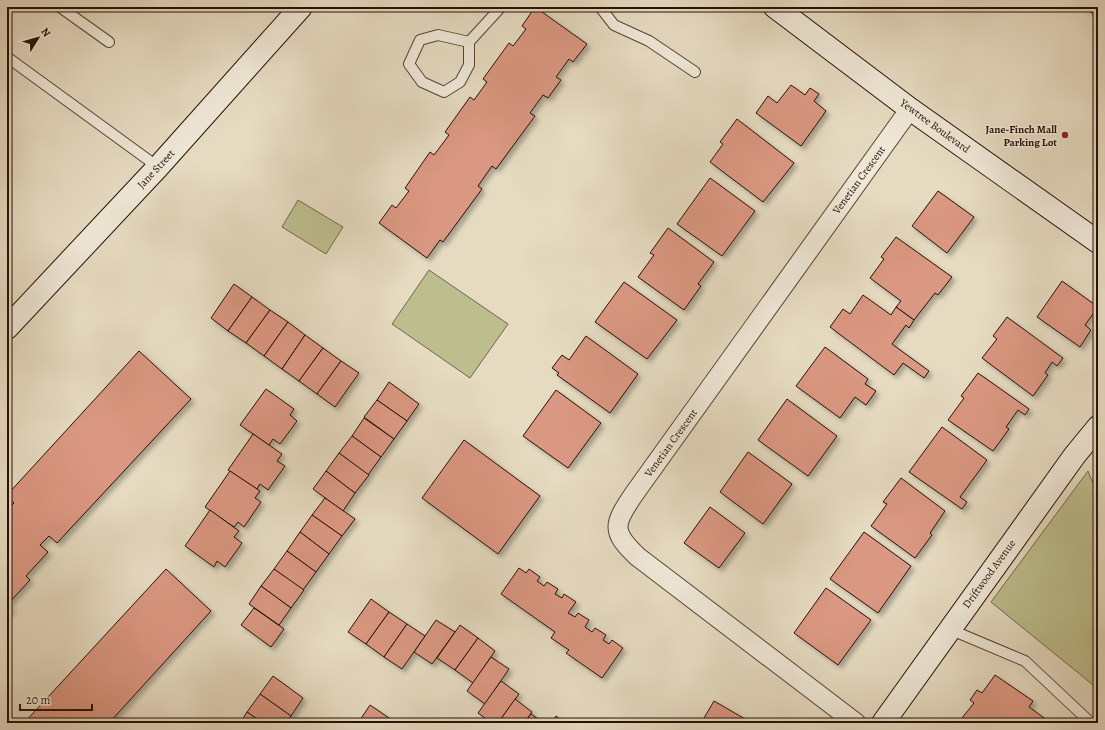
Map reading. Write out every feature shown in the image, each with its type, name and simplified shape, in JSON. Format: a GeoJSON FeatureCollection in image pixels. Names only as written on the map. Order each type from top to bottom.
{"type":"FeatureCollection","features":[{"type":"Feature","properties":{"kind":"street","name":"Jane Street"},"geometry":{"type":"LineString","coordinates":[[7,328],[158,167],[301,7]]}},
{"type":"Feature","properties":{"kind":"street","name":"Yewtree Boulevard"},"geometry":{"type":"LineString","coordinates":[[775,7],[910,109],[1098,242]]}},
{"type":"Feature","properties":{"kind":"street","name":"Venetian Crescent"},"geometry":{"type":"LineString","coordinates":[[856,723],[638,557],[624,545],[618,534],[617,523],[634,494],[910,109]]}},
{"type":"Feature","properties":{"kind":"street","name":"Driftwood Avenue"},"geometry":{"type":"LineString","coordinates":[[883,723],[1075,455],[1098,427]]}},
{"type":"Feature","properties":{"kind":"lane"},"geometry":{"type":"LineString","coordinates":[[60,7],[109,42]]}},
{"type":"Feature","properties":{"kind":"lane"},"geometry":{"type":"LineString","coordinates":[[469,42],[438,36],[420,40],[408,64],[422,82],[444,92],[460,82],[469,65],[469,42],[501,7]]}},
{"type":"Feature","properties":{"kind":"lane"},"geometry":{"type":"LineString","coordinates":[[600,7],[614,25],[649,41],[695,72]]}},
{"type":"Feature","properties":{"kind":"lane"},"geometry":{"type":"LineString","coordinates":[[7,57],[158,167]]}},
{"type":"Feature","properties":{"kind":"lane"},"geometry":{"type":"LineString","coordinates":[[949,629],[1025,660],[1091,723]]}},
{"type":"Feature","properties":{"kind":"green space"},"geometry":{"type":"Polygon","coordinates":[[[298,200],[343,227],[326,254],[282,227],[298,200]]]}},
{"type":"Feature","properties":{"kind":"green space"},"geometry":{"type":"Polygon","coordinates":[[[429,270],[508,324],[470,378],[392,324],[429,270]]]}},
{"type":"Feature","properties":{"kind":"green space"},"geometry":{"type":"Polygon","coordinates":[[[1088,471],[1098,496],[1098,689],[991,602],[1088,471]]]}},
{"type":"Feature","properties":{"kind":"building"},"geometry":{"type":"Polygon","coordinates":[[[535,7],[587,44],[573,62],[569,59],[556,77],[561,80],[548,98],[543,95],[530,113],[535,116],[496,169],[492,166],[478,186],[482,189],[443,242],[440,240],[427,258],[379,223],[392,205],[396,208],[409,191],[405,188],[430,152],[434,155],[449,135],[445,132],[470,97],[474,100],[487,82],[483,79],[509,43],[513,46],[526,29],[522,26],[535,7]]]}},
{"type":"Feature","properties":{"kind":"building"},"geometry":{"type":"Polygon","coordinates":[[[1084,7],[1098,7],[1098,17],[1084,7]]]}},
{"type":"Feature","properties":{"kind":"building"},"geometry":{"type":"Polygon","coordinates":[[[791,85],[805,95],[810,88],[819,94],[814,101],[826,111],[801,146],[756,113],[768,96],[777,103],[791,85]]]}},
{"type":"Feature","properties":{"kind":"building"},"geometry":{"type":"Polygon","coordinates":[[[737,119],[794,163],[763,202],[710,162],[723,144],[720,142],[737,119]]]}},
{"type":"Feature","properties":{"kind":"building"},"geometry":{"type":"Polygon","coordinates":[[[710,178],[755,211],[722,256],[677,224],[710,178]]]}},
{"type":"Feature","properties":{"kind":"building"},"geometry":{"type":"Polygon","coordinates":[[[938,191],[974,217],[947,253],[912,226],[938,191]]]}},
{"type":"Feature","properties":{"kind":"building"},"geometry":{"type":"Polygon","coordinates":[[[668,228],[714,262],[698,284],[701,286],[684,310],[638,277],[654,255],[650,253],[668,228]]]}},
{"type":"Feature","properties":{"kind":"building"},"geometry":{"type":"Polygon","coordinates":[[[896,237],[952,277],[938,295],[935,293],[914,320],[896,307],[901,301],[870,278],[884,259],[881,257],[896,237]]]}},
{"type":"Feature","properties":{"kind":"building"},"geometry":{"type":"Polygon","coordinates":[[[1062,281],[1098,307],[1085,325],[1091,330],[1080,347],[1037,317],[1062,281]]]}},
{"type":"Feature","properties":{"kind":"building"},"geometry":{"type":"Polygon","coordinates":[[[624,282],[677,320],[647,359],[595,322],[624,282]]]}},
{"type":"Feature","properties":{"kind":"building"},"geometry":{"type":"Polygon","coordinates":[[[234,284],[252,297],[228,331],[211,318],[234,284]]]}},
{"type":"Feature","properties":{"kind":"building"},"geometry":{"type":"Polygon","coordinates":[[[863,295],[891,315],[896,307],[914,320],[909,328],[906,325],[892,344],[929,371],[924,378],[903,363],[894,375],[830,327],[843,309],[850,314],[863,295]]]}},
{"type":"Feature","properties":{"kind":"building"},"geometry":{"type":"Polygon","coordinates":[[[252,297],[270,310],[246,343],[228,331],[252,297]]]}},
{"type":"Feature","properties":{"kind":"building"},"geometry":{"type":"Polygon","coordinates":[[[270,310],[288,322],[264,356],[246,343],[270,310]]]}},
{"type":"Feature","properties":{"kind":"building"},"geometry":{"type":"Polygon","coordinates":[[[1007,317],[1063,358],[1057,366],[1052,362],[1045,373],[1048,375],[1033,396],[982,358],[997,339],[993,336],[1007,317]]]}},
{"type":"Feature","properties":{"kind":"building"},"geometry":{"type":"Polygon","coordinates":[[[288,322],[305,335],[282,369],[264,356],[288,322]]]}},
{"type":"Feature","properties":{"kind":"building"},"geometry":{"type":"Polygon","coordinates":[[[305,335],[323,348],[299,381],[282,369],[305,335]]]}},
{"type":"Feature","properties":{"kind":"building"},"geometry":{"type":"Polygon","coordinates":[[[586,336],[638,374],[610,413],[557,375],[559,373],[552,368],[562,355],[569,360],[586,336]]]}},
{"type":"Feature","properties":{"kind":"building"},"geometry":{"type":"Polygon","coordinates":[[[825,347],[868,379],[865,384],[876,391],[866,405],[855,397],[840,418],[796,386],[825,347]]]}},
{"type":"Feature","properties":{"kind":"building"},"geometry":{"type":"Polygon","coordinates":[[[323,348],[341,361],[317,394],[299,381],[323,348]]]}},
{"type":"Feature","properties":{"kind":"building"},"geometry":{"type":"Polygon","coordinates":[[[139,351],[191,399],[57,543],[49,536],[40,545],[48,552],[26,576],[30,580],[8,604],[12,609],[7,614],[7,510],[14,503],[7,497],[7,495],[139,351]]]}},
{"type":"Feature","properties":{"kind":"building"},"geometry":{"type":"Polygon","coordinates":[[[341,361],[359,373],[335,407],[317,394],[341,361]]]}},
{"type":"Feature","properties":{"kind":"building"},"geometry":{"type":"Polygon","coordinates":[[[978,373],[1029,409],[1025,415],[1018,410],[1006,427],[1009,429],[993,451],[948,420],[964,398],[961,396],[978,373]]]}},
{"type":"Feature","properties":{"kind":"building"},"geometry":{"type":"Polygon","coordinates":[[[389,382],[419,404],[407,421],[377,400],[389,382]]]}},
{"type":"Feature","properties":{"kind":"building"},"geometry":{"type":"Polygon","coordinates":[[[266,389],[294,409],[290,415],[297,421],[280,444],[273,439],[269,445],[240,425],[266,389]]]}},
{"type":"Feature","properties":{"kind":"building"},"geometry":{"type":"Polygon","coordinates":[[[556,390],[601,423],[568,468],[523,436],[556,390]]]}},
{"type":"Feature","properties":{"kind":"building"},"geometry":{"type":"Polygon","coordinates":[[[787,399],[837,436],[808,476],[758,440],[787,399]]]}},
{"type":"Feature","properties":{"kind":"building"},"geometry":{"type":"Polygon","coordinates":[[[377,400],[407,421],[394,439],[364,417],[377,400]]]}},
{"type":"Feature","properties":{"kind":"building"},"geometry":{"type":"Polygon","coordinates":[[[364,418],[394,439],[381,457],[352,436],[364,418]]]}},
{"type":"Feature","properties":{"kind":"building"},"geometry":{"type":"Polygon","coordinates":[[[942,427],[987,460],[960,497],[967,502],[962,509],[909,472],[942,427]]]}},
{"type":"Feature","properties":{"kind":"building"},"geometry":{"type":"Polygon","coordinates":[[[253,434],[282,454],[277,461],[285,466],[268,490],[260,484],[257,489],[228,470],[253,434]]]}},
{"type":"Feature","properties":{"kind":"building"},"geometry":{"type":"Polygon","coordinates":[[[352,436],[381,457],[368,475],[339,453],[352,436]]]}},
{"type":"Feature","properties":{"kind":"building"},"geometry":{"type":"Polygon","coordinates":[[[464,440],[540,496],[498,554],[422,498],[464,440]]]}},
{"type":"Feature","properties":{"kind":"building"},"geometry":{"type":"Polygon","coordinates":[[[748,452],[792,484],[763,524],[720,492],[748,452]]]}},
{"type":"Feature","properties":{"kind":"building"},"geometry":{"type":"Polygon","coordinates":[[[339,453],[369,475],[355,493],[326,471],[339,453]]]}},
{"type":"Feature","properties":{"kind":"building"},"geometry":{"type":"Polygon","coordinates":[[[230,471],[260,491],[255,498],[261,502],[244,527],[238,522],[234,527],[205,507],[230,471]]]}},
{"type":"Feature","properties":{"kind":"building"},"geometry":{"type":"Polygon","coordinates":[[[326,471],[355,493],[343,511],[313,489],[326,471]]]}},
{"type":"Feature","properties":{"kind":"building"},"geometry":{"type":"Polygon","coordinates":[[[901,478],[945,511],[930,533],[932,535],[915,558],[871,526],[887,504],[883,502],[901,478]]]}},
{"type":"Feature","properties":{"kind":"building"},"geometry":{"type":"Polygon","coordinates":[[[325,498],[355,519],[342,536],[312,515],[325,498]]]}},
{"type":"Feature","properties":{"kind":"building"},"geometry":{"type":"Polygon","coordinates":[[[710,507],[745,533],[719,568],[684,543],[710,507]]]}},
{"type":"Feature","properties":{"kind":"building"},"geometry":{"type":"Polygon","coordinates":[[[210,510],[239,531],[234,537],[242,543],[225,567],[217,561],[214,567],[185,546],[210,510]]]}},
{"type":"Feature","properties":{"kind":"building"},"geometry":{"type":"Polygon","coordinates":[[[312,515],[342,536],[329,554],[300,532],[312,515]]]}},
{"type":"Feature","properties":{"kind":"building"},"geometry":{"type":"Polygon","coordinates":[[[300,532],[329,554],[316,572],[287,551],[300,532]]]}},
{"type":"Feature","properties":{"kind":"building"},"geometry":{"type":"Polygon","coordinates":[[[864,532],[911,566],[878,613],[830,579],[864,532]]]}},
{"type":"Feature","properties":{"kind":"building"},"geometry":{"type":"Polygon","coordinates":[[[287,551],[316,572],[303,590],[274,569],[287,551]]]}},
{"type":"Feature","properties":{"kind":"building"},"geometry":{"type":"Polygon","coordinates":[[[519,568],[526,573],[529,569],[540,577],[537,581],[544,586],[547,582],[558,589],[555,594],[562,598],[564,594],[576,602],[568,613],[575,617],[578,613],[589,620],[585,627],[592,632],[595,628],[606,635],[603,640],[609,644],[612,640],[623,648],[602,678],[566,653],[569,650],[551,638],[555,632],[501,594],[519,568]]]}},
{"type":"Feature","properties":{"kind":"building"},"geometry":{"type":"Polygon","coordinates":[[[166,569],[211,611],[109,723],[24,723],[166,569]]]}},
{"type":"Feature","properties":{"kind":"building"},"geometry":{"type":"Polygon","coordinates":[[[274,569],[304,590],[291,608],[261,586],[274,569]]]}},
{"type":"Feature","properties":{"kind":"building"},"geometry":{"type":"Polygon","coordinates":[[[261,586],[291,608],[279,625],[249,604],[261,586]]]}},
{"type":"Feature","properties":{"kind":"building"},"geometry":{"type":"Polygon","coordinates":[[[826,588],[871,620],[838,665],[794,633],[826,588]]]}},
{"type":"Feature","properties":{"kind":"building"},"geometry":{"type":"Polygon","coordinates":[[[371,599],[389,612],[366,644],[348,632],[371,599]]]}},
{"type":"Feature","properties":{"kind":"building"},"geometry":{"type":"Polygon","coordinates":[[[254,608],[284,629],[271,647],[241,625],[254,608]]]}},
{"type":"Feature","properties":{"kind":"building"},"geometry":{"type":"Polygon","coordinates":[[[389,612],[407,624],[384,657],[366,644],[389,612]]]}},
{"type":"Feature","properties":{"kind":"building"},"geometry":{"type":"Polygon","coordinates":[[[436,620],[455,632],[432,664],[414,652],[436,620]]]}},
{"type":"Feature","properties":{"kind":"building"},"geometry":{"type":"Polygon","coordinates":[[[407,624],[425,636],[402,669],[384,657],[407,624]]]}},
{"type":"Feature","properties":{"kind":"building"},"geometry":{"type":"Polygon","coordinates":[[[460,625],[478,638],[455,670],[437,658],[460,625]]]}},
{"type":"Feature","properties":{"kind":"building"},"geometry":{"type":"Polygon","coordinates":[[[478,638],[495,651],[473,683],[455,670],[478,638]]]}},
{"type":"Feature","properties":{"kind":"building"},"geometry":{"type":"Polygon","coordinates":[[[491,657],[509,669],[485,704],[467,691],[491,657]]]}},
{"type":"Feature","properties":{"kind":"building"},"geometry":{"type":"Polygon","coordinates":[[[995,675],[1033,701],[1029,707],[1047,720],[1049,718],[1055,723],[958,723],[974,703],[970,700],[977,690],[982,693],[995,675]]]}},
{"type":"Feature","properties":{"kind":"building"},"geometry":{"type":"Polygon","coordinates":[[[273,676],[303,698],[291,716],[260,694],[273,676]]]}},
{"type":"Feature","properties":{"kind":"building"},"geometry":{"type":"Polygon","coordinates":[[[501,681],[519,694],[498,723],[492,723],[478,713],[501,681]]]}},
{"type":"Feature","properties":{"kind":"building"},"geometry":{"type":"Polygon","coordinates":[[[260,694],[291,716],[285,723],[263,723],[247,712],[260,694]]]}},
{"type":"Feature","properties":{"kind":"building"},"geometry":{"type":"Polygon","coordinates":[[[515,699],[532,712],[524,723],[498,723],[515,699]]]}},
{"type":"Feature","properties":{"kind":"building"},"geometry":{"type":"Polygon","coordinates":[[[714,701],[752,723],[701,723],[714,701]]]}},
{"type":"Feature","properties":{"kind":"building"},"geometry":{"type":"Polygon","coordinates":[[[370,705],[389,718],[385,723],[358,723],[370,705]]]}},
{"type":"Feature","properties":{"kind":"building"},"geometry":{"type":"Polygon","coordinates":[[[247,712],[263,723],[240,723],[247,712]]]}},
{"type":"Feature","properties":{"kind":"building"},"geometry":{"type":"Polygon","coordinates":[[[531,714],[544,723],[524,723],[531,714]]]}},
{"type":"Feature","properties":{"kind":"building"},"geometry":{"type":"Polygon","coordinates":[[[556,716],[565,723],[552,723],[556,716]]]}},
{"type":"Feature","properties":{"kind":"building"},"geometry":{"type":"Polygon","coordinates":[[[389,718],[395,723],[385,723],[389,718]]]}},
{"type":"Feature","properties":{"kind":"place","name":"Jane-Finch Mall Parking Lot"},"geometry":{"type":"Point","coordinates":[1065,135]}}]}
